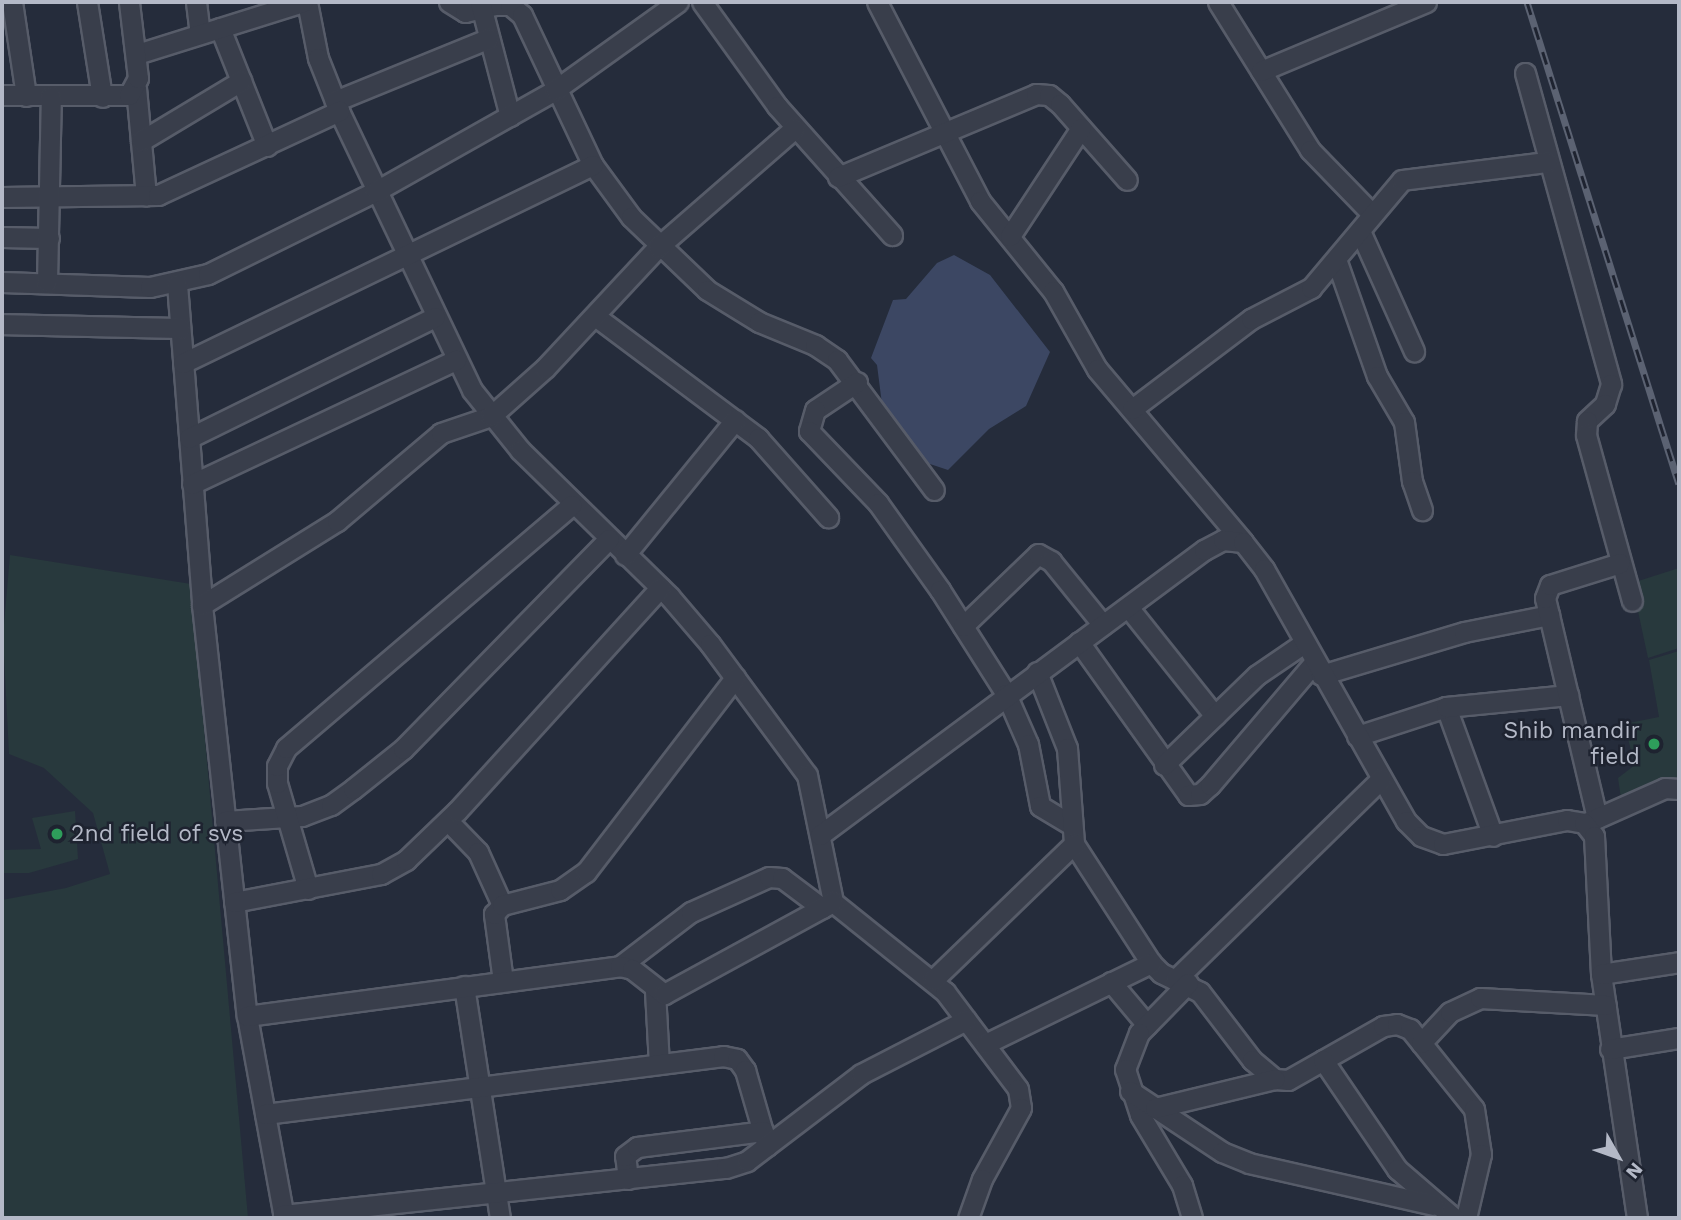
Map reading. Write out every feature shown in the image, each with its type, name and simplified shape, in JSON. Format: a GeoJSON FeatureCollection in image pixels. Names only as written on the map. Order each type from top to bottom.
{"type":"FeatureCollection","features":[{"type":"Feature","properties":{"kind":"street"},"geometry":{"type":"LineString","coordinates":[[12,2],[26,96]]}},
{"type":"Feature","properties":{"kind":"street"},"geometry":{"type":"LineString","coordinates":[[87,2],[102,97]]}},
{"type":"Feature","properties":{"kind":"street"},"geometry":{"type":"LineString","coordinates":[[129,2],[137,54],[136,88],[146,196]]}},
{"type":"Feature","properties":{"kind":"street"},"geometry":{"type":"LineString","coordinates":[[196,2],[200,34]]}},
{"type":"Feature","properties":{"kind":"street"},"geometry":{"type":"LineString","coordinates":[[137,54],[305,2],[318,58],[337,106],[456,360],[491,416],[572,505],[660,587],[735,678],[807,775],[820,835],[828,905]]}},
{"type":"Feature","properties":{"kind":"street"},"geometry":{"type":"LineString","coordinates":[[449,2],[465,12],[481,5],[510,5],[522,15],[555,90],[593,165],[658,247],[707,290],[759,322],[815,345],[857,382],[934,490]]}},
{"type":"Feature","properties":{"kind":"street"},"geometry":{"type":"LineString","coordinates":[[2,282],[47,282],[112,288],[177,284],[208,274],[376,191],[555,90],[678,2]]}},
{"type":"Feature","properties":{"kind":"street"},"geometry":{"type":"LineString","coordinates":[[702,2],[795,128],[892,235]]}},
{"type":"Feature","properties":{"kind":"street"},"geometry":{"type":"LineString","coordinates":[[877,2],[980,201],[1053,291],[1097,369],[1264,569],[1381,779],[1406,821],[1421,836],[1443,844],[1567,820],[1591,820],[1665,789],[1679,789]]}},
{"type":"Feature","properties":{"kind":"street"},"geometry":{"type":"LineString","coordinates":[[1218,2],[1310,150],[1372,214]]}},
{"type":"Feature","properties":{"kind":"street"},"geometry":{"type":"LineString","coordinates":[[1261,71],[1426,2]]}},
{"type":"Feature","properties":{"kind":"street"},"geometry":{"type":"LineString","coordinates":[[481,5],[510,116]]}},
{"type":"Feature","properties":{"kind":"street"},"geometry":{"type":"LineString","coordinates":[[220,28],[267,146]]}},
{"type":"Feature","properties":{"kind":"street"},"geometry":{"type":"LineString","coordinates":[[2,198],[146,196],[180,187],[267,146],[337,106],[489,38]]}},
{"type":"Feature","properties":{"kind":"street"},"geometry":{"type":"LineString","coordinates":[[1525,73],[1547,162],[1611,384],[1605,404],[1587,421],[1586,435],[1632,601]]}},
{"type":"Feature","properties":{"kind":"street"},"geometry":{"type":"LineString","coordinates":[[141,141],[241,81]]}},
{"type":"Feature","properties":{"kind":"street"},"geometry":{"type":"LineString","coordinates":[[2,95],[119,98],[136,88]]}},
{"type":"Feature","properties":{"kind":"street"},"geometry":{"type":"LineString","coordinates":[[838,177],[1036,94],[1049,95],[1127,180]]}},
{"type":"Feature","properties":{"kind":"street"},"geometry":{"type":"LineString","coordinates":[[47,282],[51,96]]}},
{"type":"Feature","properties":{"kind":"street"},"geometry":{"type":"LineString","coordinates":[[202,605],[337,521],[441,433],[491,416],[595,316],[658,247],[795,128]]}},
{"type":"Feature","properties":{"kind":"street"},"geometry":{"type":"LineString","coordinates":[[1010,236],[1081,128]]}},
{"type":"Feature","properties":{"kind":"street"},"geometry":{"type":"LineString","coordinates":[[1132,409],[1251,319],[1311,288],[1337,262],[1372,214],[1402,180],[1547,162]]}},
{"type":"Feature","properties":{"kind":"street"},"geometry":{"type":"LineString","coordinates":[[183,363],[593,165]]}},
{"type":"Feature","properties":{"kind":"street"},"geometry":{"type":"LineString","coordinates":[[1360,231],[1414,351]]}},
{"type":"Feature","properties":{"kind":"street"},"geometry":{"type":"LineString","coordinates":[[2,237],[49,238]]}},
{"type":"Feature","properties":{"kind":"street"},"geometry":{"type":"LineString","coordinates":[[1337,262],[1377,376],[1404,422],[1412,481],[1422,510]]}},
{"type":"Feature","properties":{"kind":"street"},"geometry":{"type":"LineString","coordinates":[[177,284],[202,605],[247,1016],[284,1217],[496,1191],[726,1168],[747,1161],[765,1138],[861,1074],[966,1020]]}},
{"type":"Feature","properties":{"kind":"street"},"geometry":{"type":"LineString","coordinates":[[595,316],[735,420],[779,458],[828,517]]}},
{"type":"Feature","properties":{"kind":"street"},"geometry":{"type":"LineString","coordinates":[[189,438],[435,317]]}},
{"type":"Feature","properties":{"kind":"street"},"geometry":{"type":"LineString","coordinates":[[2,324],[180,328]]}},
{"type":"Feature","properties":{"kind":"street"},"geometry":{"type":"LineString","coordinates":[[192,484],[456,360]]}},
{"type":"Feature","properties":{"kind":"street"},"geometry":{"type":"LineString","coordinates":[[857,382],[815,410],[808,421],[809,431],[878,503],[962,626],[1006,694],[1028,744],[1040,806],[1070,824]]}},
{"type":"Feature","properties":{"kind":"street"},"geometry":{"type":"LineString","coordinates":[[625,555],[735,420]]}},
{"type":"Feature","properties":{"kind":"street"},"geometry":{"type":"LineString","coordinates":[[308,889],[290,817],[277,783],[277,765],[286,748],[572,505]]}},
{"type":"Feature","properties":{"kind":"street"},"geometry":{"type":"LineString","coordinates":[[225,821],[290,817],[331,805],[403,749],[608,539]]}},
{"type":"Feature","properties":{"kind":"street"},"geometry":{"type":"LineString","coordinates":[[820,835],[1203,550],[1223,540],[1243,542]]}},
{"type":"Feature","properties":{"kind":"street"},"geometry":{"type":"LineString","coordinates":[[962,626],[1038,554],[1051,561],[1103,625]]}},
{"type":"Feature","properties":{"kind":"street"},"geometry":{"type":"LineString","coordinates":[[1620,563],[1550,585],[1545,598],[1568,695],[1598,860],[1601,974],[1637,1218]]}},
{"type":"Feature","properties":{"kind":"street"},"geometry":{"type":"LineString","coordinates":[[234,902],[381,874],[406,860],[448,821],[660,587]]}},
{"type":"Feature","properties":{"kind":"street"},"geometry":{"type":"LineString","coordinates":[[1128,607],[1214,716]]}},
{"type":"Feature","properties":{"kind":"street"},"geometry":{"type":"LineString","coordinates":[[1079,642],[1164,765],[1188,795],[1200,794],[1318,669],[1464,632],[1549,615]]}},
{"type":"Feature","properties":{"kind":"street"},"geometry":{"type":"LineString","coordinates":[[1164,765],[1273,662],[1304,643]]}},
{"type":"Feature","properties":{"kind":"street"},"geometry":{"type":"LineString","coordinates":[[1037,672],[1067,748],[1070,824],[1074,844],[1151,963],[1181,981],[1252,1060],[1275,1079]]}},
{"type":"Feature","properties":{"kind":"street"},"geometry":{"type":"LineString","coordinates":[[503,981],[494,914],[502,905],[541,898],[586,872],[735,678]]}},
{"type":"Feature","properties":{"kind":"street"},"geometry":{"type":"LineString","coordinates":[[1357,736],[1446,707],[1568,695]]}},
{"type":"Feature","properties":{"kind":"street"},"geometry":{"type":"LineString","coordinates":[[1446,707],[1493,836]]}},
{"type":"Feature","properties":{"kind":"street"},"geometry":{"type":"LineString","coordinates":[[1192,1218],[1182,1185],[1130,1091],[1125,1069],[1128,1054],[1147,1024],[1181,981],[1381,779]]}},
{"type":"Feature","properties":{"kind":"street"},"geometry":{"type":"LineString","coordinates":[[448,821],[482,859],[502,905]]}},
{"type":"Feature","properties":{"kind":"street"},"geometry":{"type":"LineString","coordinates":[[933,980],[1074,844]]}},
{"type":"Feature","properties":{"kind":"street"},"geometry":{"type":"LineString","coordinates":[[620,966],[691,912],[769,877],[782,878],[828,905],[933,980],[1018,1090],[1021,1108],[982,1179],[968,1218]]}},
{"type":"Feature","properties":{"kind":"street"},"geometry":{"type":"LineString","coordinates":[[247,1016],[620,966],[632,969],[655,990],[664,994],[676,990],[828,905]]}},
{"type":"Feature","properties":{"kind":"street"},"geometry":{"type":"LineString","coordinates":[[1601,974],[1679,962]]}},
{"type":"Feature","properties":{"kind":"street"},"geometry":{"type":"LineString","coordinates":[[985,1044],[1151,963]]}},
{"type":"Feature","properties":{"kind":"street"},"geometry":{"type":"LineString","coordinates":[[1111,982],[1147,1024]]}},
{"type":"Feature","properties":{"kind":"street"},"geometry":{"type":"LineString","coordinates":[[464,986],[500,1218]]}},
{"type":"Feature","properties":{"kind":"street"},"geometry":{"type":"LineString","coordinates":[[655,990],[659,1064]]}},
{"type":"Feature","properties":{"kind":"street"},"geometry":{"type":"LineString","coordinates":[[1421,1042],[1450,1012],[1480,998],[1606,1005]]}},
{"type":"Feature","properties":{"kind":"street"},"geometry":{"type":"LineString","coordinates":[[1156,1108],[1275,1079],[1288,1080],[1390,1025],[1409,1030],[1474,1109],[1481,1154],[1466,1218]]}},
{"type":"Feature","properties":{"kind":"street"},"geometry":{"type":"LineString","coordinates":[[1610,1049],[1679,1038]]}},
{"type":"Feature","properties":{"kind":"street"},"geometry":{"type":"LineString","coordinates":[[265,1114],[723,1056],[737,1059],[746,1070],[765,1138]]}},
{"type":"Feature","properties":{"kind":"street"},"geometry":{"type":"LineString","coordinates":[[1323,1060],[1397,1169],[1434,1205],[1454,1218]]}},
{"type":"Feature","properties":{"kind":"street"},"geometry":{"type":"LineString","coordinates":[[1130,1091],[1222,1152],[1249,1163],[1434,1205]]}},
{"type":"Feature","properties":{"kind":"street"},"geometry":{"type":"LineString","coordinates":[[628,1179],[625,1156],[637,1147],[765,1138]]}},
{"type":"Feature","properties":{"kind":"shaded area"},"geometry":{"type":"Polygon","coordinates":[[[10,555],[191,584],[248,1218],[2,1218],[2,900],[66,888],[110,874],[93,813],[44,768],[9,754],[3,636],[10,555]]]}},
{"type":"Feature","properties":{"kind":"shaded area"},"geometry":{"type":"Polygon","coordinates":[[[1679,568],[1679,648],[1648,658],[1632,583],[1679,568]]]}},
{"type":"Feature","properties":{"kind":"shaded area","name":"Shib mandir field"},"geometry":{"type":"Polygon","coordinates":[[[1679,651],[1679,795],[1622,805],[1618,778],[1635,765],[1624,724],[1659,717],[1649,660],[1679,651]]]}},
{"type":"Feature","properties":{"kind":"shaded area","name":"2nd field of svs"},"geometry":{"type":"Polygon","coordinates":[[[75,811],[78,859],[29,873],[2,873],[2,850],[41,849],[32,818],[75,811]]]}},
{"type":"Feature","properties":{"kind":"water"},"geometry":{"type":"Polygon","coordinates":[[[954,255],[990,275],[1050,352],[1026,406],[989,429],[948,470],[918,460],[891,423],[882,404],[877,365],[871,358],[893,300],[906,299],[937,263],[954,255]]]}},
{"type":"Feature","properties":{"kind":"railway"},"geometry":{"type":"LineString","coordinates":[[1527,2],[1679,484]]}},
{"type":"Feature","properties":{"kind":"place","name":"Shib mandir field"},"geometry":{"type":"Point","coordinates":[1654,744]}},
{"type":"Feature","properties":{"kind":"place","name":"2nd field of svs"},"geometry":{"type":"Point","coordinates":[57,834]}}]}
